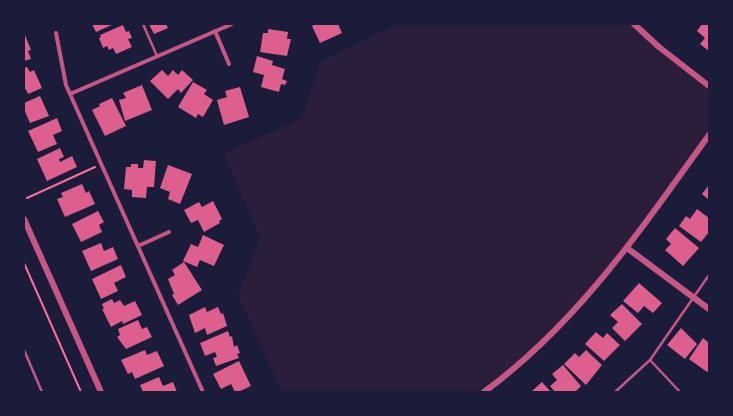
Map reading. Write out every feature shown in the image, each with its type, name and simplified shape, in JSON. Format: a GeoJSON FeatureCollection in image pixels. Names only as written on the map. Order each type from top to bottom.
{"type":"FeatureCollection","features":[{"type":"Feature","properties":{"kind":"street"},"geometry":{"type":"LineString","coordinates":[[70,94],[232,24]]}},
{"type":"Feature","properties":{"kind":"street"},"geometry":{"type":"LineString","coordinates":[[634,24],[659,47],[709,86]]}},
{"type":"Feature","properties":{"kind":"street"},"geometry":{"type":"LineString","coordinates":[[215,32],[229,64]]}},
{"type":"Feature","properties":{"kind":"street"},"geometry":{"type":"LineString","coordinates":[[56,33],[66,85],[202,392]]}},
{"type":"Feature","properties":{"kind":"street"},"geometry":{"type":"LineString","coordinates":[[484,392],[540,345],[586,298],[627,248],[709,135]]}},
{"type":"Feature","properties":{"kind":"street"},"geometry":{"type":"LineString","coordinates":[[24,219],[101,392]]}},
{"type":"Feature","properties":{"kind":"street"},"geometry":{"type":"LineString","coordinates":[[138,246],[170,232]]}},
{"type":"Feature","properties":{"kind":"street"},"geometry":{"type":"LineString","coordinates":[[627,248],[709,309]]}},
{"type":"Feature","properties":{"kind":"lane"},"geometry":{"type":"LineString","coordinates":[[143,24],[157,56]]}},
{"type":"Feature","properties":{"kind":"lane"},"geometry":{"type":"LineString","coordinates":[[615,392],[650,360],[709,275]]}},
{"type":"Feature","properties":{"kind":"lane"},"geometry":{"type":"LineString","coordinates":[[24,350],[42,392]]}},
{"type":"Feature","properties":{"kind":"lane"},"geometry":{"type":"LineString","coordinates":[[650,360],[680,392]]}},
{"type":"Feature","properties":{"kind":"path"},"geometry":{"type":"LineString","coordinates":[[27,198],[102,164]]}},
{"type":"Feature","properties":{"kind":"path"},"geometry":{"type":"LineString","coordinates":[[24,263],[82,392]]}},
{"type":"Feature","properties":{"kind":"shaded area"},"geometry":{"type":"Polygon","coordinates":[[[398,24],[634,24],[709,86],[709,135],[627,248],[563,322],[484,392],[282,392],[238,295],[260,238],[224,154],[302,118],[320,62],[398,24]]]}},
{"type":"Feature","properties":{"kind":"building"},"geometry":{"type":"Polygon","coordinates":[[[92,24],[114,24],[96,32],[92,24]]]}},
{"type":"Feature","properties":{"kind":"building"},"geometry":{"type":"Polygon","coordinates":[[[149,24],[166,24],[168,28],[154,34],[149,24]]]}},
{"type":"Feature","properties":{"kind":"building"},"geometry":{"type":"Polygon","coordinates":[[[315,24],[338,24],[342,33],[320,43],[312,26],[315,24]]]}},
{"type":"Feature","properties":{"kind":"building"},"geometry":{"type":"Polygon","coordinates":[[[702,24],[709,24],[709,51],[700,44],[705,38],[697,31],[702,24]]]}},
{"type":"Feature","properties":{"kind":"building"},"geometry":{"type":"Polygon","coordinates":[[[123,25],[126,32],[129,31],[132,38],[128,39],[132,47],[116,54],[113,48],[109,50],[107,46],[103,48],[99,38],[101,37],[100,35],[123,25]]]}},
{"type":"Feature","properties":{"kind":"building"},"geometry":{"type":"Polygon","coordinates":[[[268,29],[288,32],[287,39],[291,39],[287,56],[260,52],[263,33],[268,33],[268,29]]]}},
{"type":"Feature","properties":{"kind":"building"},"geometry":{"type":"Polygon","coordinates":[[[25,35],[31,50],[28,51],[31,59],[24,61],[25,35]]]}},
{"type":"Feature","properties":{"kind":"building"},"geometry":{"type":"Polygon","coordinates":[[[257,56],[273,61],[272,65],[285,69],[282,79],[287,81],[285,85],[281,84],[279,92],[261,87],[264,75],[253,72],[257,56]]]}},
{"type":"Feature","properties":{"kind":"building"},"geometry":{"type":"Polygon","coordinates":[[[27,67],[30,72],[34,70],[42,88],[28,94],[26,89],[24,90],[24,68],[27,67]]]}},
{"type":"Feature","properties":{"kind":"building"},"geometry":{"type":"Polygon","coordinates":[[[162,70],[168,76],[173,70],[178,75],[182,70],[193,80],[181,93],[178,89],[168,99],[150,81],[162,70]]]}},
{"type":"Feature","properties":{"kind":"building"},"geometry":{"type":"Polygon","coordinates":[[[193,82],[207,90],[204,94],[213,100],[203,117],[198,114],[196,118],[178,107],[193,82]]]}},
{"type":"Feature","properties":{"kind":"building"},"geometry":{"type":"Polygon","coordinates":[[[142,85],[152,110],[125,121],[119,100],[126,98],[123,93],[142,85]]]}},
{"type":"Feature","properties":{"kind":"building"},"geometry":{"type":"Polygon","coordinates":[[[240,87],[249,117],[224,125],[217,100],[227,97],[225,91],[240,87]]]}},
{"type":"Feature","properties":{"kind":"building"},"geometry":{"type":"Polygon","coordinates":[[[40,96],[49,116],[30,123],[24,109],[24,103],[40,96]]]}},
{"type":"Feature","properties":{"kind":"building"},"geometry":{"type":"Polygon","coordinates":[[[112,98],[126,126],[105,136],[92,110],[100,106],[99,104],[112,98]]]}},
{"type":"Feature","properties":{"kind":"building"},"geometry":{"type":"Polygon","coordinates":[[[57,118],[62,131],[53,135],[57,144],[38,152],[28,131],[57,118]]]}},
{"type":"Feature","properties":{"kind":"building"},"geometry":{"type":"Polygon","coordinates":[[[60,148],[64,157],[59,159],[60,162],[72,156],[77,167],[47,181],[37,159],[60,148]]]}},
{"type":"Feature","properties":{"kind":"building"},"geometry":{"type":"Polygon","coordinates":[[[144,160],[156,161],[154,187],[147,187],[146,198],[132,197],[132,190],[124,189],[126,167],[131,167],[131,164],[138,164],[138,168],[143,168],[144,160]]]}},
{"type":"Feature","properties":{"kind":"building"},"geometry":{"type":"Polygon","coordinates":[[[168,165],[192,174],[180,204],[168,199],[170,192],[160,188],[168,165]]]}},
{"type":"Feature","properties":{"kind":"building"},"geometry":{"type":"Polygon","coordinates":[[[82,184],[86,193],[89,191],[95,204],[65,217],[57,199],[63,197],[61,193],[82,184]]]}},
{"type":"Feature","properties":{"kind":"building"},"geometry":{"type":"Polygon","coordinates":[[[709,185],[709,200],[702,194],[709,185]]]}},
{"type":"Feature","properties":{"kind":"building"},"geometry":{"type":"Polygon","coordinates":[[[213,201],[222,219],[219,221],[220,223],[204,232],[198,220],[191,223],[184,210],[199,202],[202,207],[213,201]]]}},
{"type":"Feature","properties":{"kind":"building"},"geometry":{"type":"Polygon","coordinates":[[[697,209],[709,218],[709,232],[701,242],[679,226],[686,216],[690,219],[697,209]]]}},
{"type":"Feature","properties":{"kind":"building"},"geometry":{"type":"Polygon","coordinates":[[[98,211],[104,222],[99,225],[102,232],[81,242],[72,224],[98,211]]]}},
{"type":"Feature","properties":{"kind":"building"},"geometry":{"type":"Polygon","coordinates":[[[675,228],[699,248],[683,266],[665,250],[671,244],[666,239],[675,228]]]}},
{"type":"Feature","properties":{"kind":"building"},"geometry":{"type":"Polygon","coordinates":[[[203,235],[224,245],[214,266],[200,260],[197,267],[183,261],[191,244],[198,247],[203,235]]]}},
{"type":"Feature","properties":{"kind":"building"},"geometry":{"type":"Polygon","coordinates":[[[101,243],[104,251],[113,247],[118,259],[91,271],[82,251],[101,243]]]}},
{"type":"Feature","properties":{"kind":"building"},"geometry":{"type":"Polygon","coordinates":[[[184,262],[202,290],[178,305],[172,295],[174,294],[168,279],[175,275],[172,270],[184,262]]]}},
{"type":"Feature","properties":{"kind":"building"},"geometry":{"type":"Polygon","coordinates":[[[121,265],[126,277],[114,283],[118,291],[101,299],[92,279],[121,265]]]}},
{"type":"Feature","properties":{"kind":"building"},"geometry":{"type":"Polygon","coordinates":[[[639,283],[662,303],[653,313],[644,306],[638,313],[623,301],[639,283]]]}},
{"type":"Feature","properties":{"kind":"building"},"geometry":{"type":"Polygon","coordinates":[[[112,299],[114,303],[120,300],[124,306],[135,301],[142,315],[123,324],[122,321],[111,327],[102,309],[104,309],[102,304],[112,299]]]}},
{"type":"Feature","properties":{"kind":"building"},"geometry":{"type":"Polygon","coordinates":[[[622,304],[642,324],[625,341],[612,328],[618,322],[610,315],[622,304]]]}},
{"type":"Feature","properties":{"kind":"building"},"geometry":{"type":"Polygon","coordinates":[[[205,307],[207,312],[218,307],[221,314],[223,313],[227,326],[207,335],[205,328],[195,333],[189,315],[205,307]]]}},
{"type":"Feature","properties":{"kind":"building"},"geometry":{"type":"Polygon","coordinates":[[[138,320],[142,329],[147,327],[152,337],[126,349],[117,337],[120,335],[118,329],[138,320]]]}},
{"type":"Feature","properties":{"kind":"building"},"geometry":{"type":"Polygon","coordinates":[[[681,328],[697,344],[685,359],[667,345],[681,328]]]}},
{"type":"Feature","properties":{"kind":"building"},"geometry":{"type":"Polygon","coordinates":[[[228,331],[230,337],[232,336],[234,347],[237,345],[240,353],[237,354],[239,358],[216,366],[213,358],[217,357],[215,352],[205,356],[200,343],[228,331]]]}},
{"type":"Feature","properties":{"kind":"building"},"geometry":{"type":"Polygon","coordinates":[[[596,332],[603,338],[607,333],[620,345],[604,361],[585,344],[596,332]]]}},
{"type":"Feature","properties":{"kind":"building"},"geometry":{"type":"Polygon","coordinates":[[[703,338],[709,343],[709,370],[707,372],[689,359],[703,338]]]}},
{"type":"Feature","properties":{"kind":"building"},"geometry":{"type":"Polygon","coordinates":[[[145,350],[147,355],[157,351],[164,366],[135,379],[132,372],[128,374],[121,360],[145,350]]]}},
{"type":"Feature","properties":{"kind":"building"},"geometry":{"type":"Polygon","coordinates":[[[586,350],[602,365],[586,385],[564,364],[575,353],[579,357],[586,350]]]}},
{"type":"Feature","properties":{"kind":"building"},"geometry":{"type":"Polygon","coordinates":[[[239,361],[251,386],[238,392],[235,392],[231,384],[221,389],[213,374],[239,361]]]}},
{"type":"Feature","properties":{"kind":"building"},"geometry":{"type":"Polygon","coordinates":[[[563,365],[581,386],[575,392],[555,392],[550,386],[557,380],[552,374],[563,365]]]}},
{"type":"Feature","properties":{"kind":"building"},"geometry":{"type":"Polygon","coordinates":[[[159,377],[163,386],[173,382],[177,392],[143,392],[140,385],[159,377]]]}},
{"type":"Feature","properties":{"kind":"building"},"geometry":{"type":"Polygon","coordinates":[[[542,382],[551,392],[531,392],[542,382]]]}}]}
